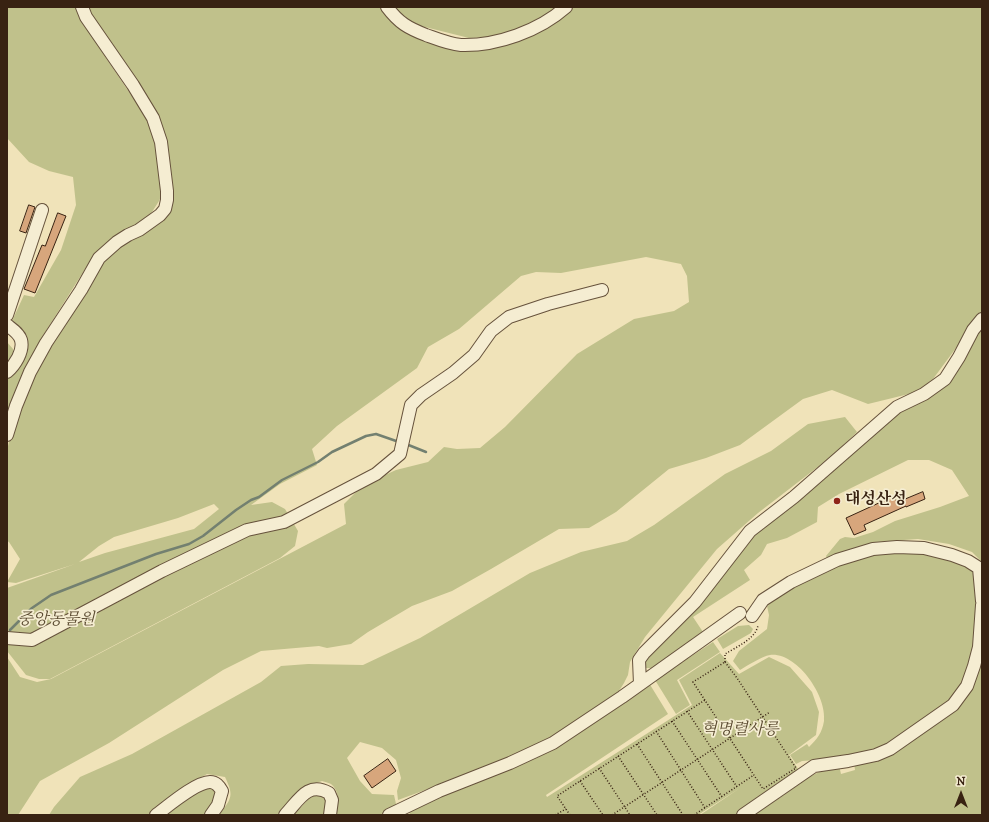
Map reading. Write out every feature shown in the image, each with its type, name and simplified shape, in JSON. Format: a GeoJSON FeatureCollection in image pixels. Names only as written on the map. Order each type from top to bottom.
{"type":"FeatureCollection","features":[{"type":"Feature","properties":{"kind":"street"},"geometry":{"type":"LineString","coordinates":[[7,435],[16,406],[30,372],[46,343],[81,290],[99,258],[117,242],[139,230],[160,215],[165,209],[167,200],[161,142],[153,118],[133,85],[86,17],[82,7]]}},
{"type":"Feature","properties":{"kind":"street"},"geometry":{"type":"LineString","coordinates":[[387,7],[394,17],[405,26],[442,41],[460,45],[489,44],[510,38],[543,23],[566,7]]}},
{"type":"Feature","properties":{"kind":"street"},"geometry":{"type":"LineString","coordinates":[[7,315],[42,210]]}},
{"type":"Feature","properties":{"kind":"street"},"geometry":{"type":"LineString","coordinates":[[7,638],[32,640],[162,571],[247,530],[284,522],[376,474],[400,454],[411,405],[420,395],[453,373],[474,355],[491,330],[508,317],[548,304],[602,290]]}},
{"type":"Feature","properties":{"kind":"street"},"geometry":{"type":"LineString","coordinates":[[640,684],[638,668],[641,657],[695,602],[750,531],[794,497],[897,407],[924,394],[945,379],[959,357],[973,330],[982,319]]}},
{"type":"Feature","properties":{"kind":"street"},"geometry":{"type":"LineString","coordinates":[[7,326],[21,339],[21,351],[12,367],[7,372]]}},
{"type":"Feature","properties":{"kind":"street"},"geometry":{"type":"LineString","coordinates":[[389,815],[439,791],[510,763],[553,743],[746,615],[762,600],[791,582],[837,560],[873,549],[897,547],[924,548],[952,555],[968,561],[979,568],[982,601]]}},
{"type":"Feature","properties":{"kind":"street"},"geometry":{"type":"LineString","coordinates":[[743,815],[814,766],[876,755],[890,749],[953,705],[967,686],[974,666],[979,647],[982,605]]}},
{"type":"Feature","properties":{"kind":"street"},"geometry":{"type":"LineString","coordinates":[[156,815],[198,785],[210,782],[217,784],[222,791],[218,805],[211,815]]}},
{"type":"Feature","properties":{"kind":"street"},"geometry":{"type":"LineString","coordinates":[[285,815],[307,791],[322,789],[330,793],[332,800],[330,815]]}},
{"type":"Feature","properties":{"kind":"path"},"geometry":{"type":"LineString","coordinates":[[725,662],[693,682],[763,789],[796,768],[725,662],[725,654],[751,638],[757,631],[758,623],[746,615]]}},
{"type":"Feature","properties":{"kind":"path"},"geometry":{"type":"LineString","coordinates":[[570,815],[557,796],[705,700]]}},
{"type":"Feature","properties":{"kind":"path"},"geometry":{"type":"LineString","coordinates":[[687,711],[736,787]]}},
{"type":"Feature","properties":{"kind":"path"},"geometry":{"type":"LineString","coordinates":[[612,815],[770,712]]}},
{"type":"Feature","properties":{"kind":"path"},"geometry":{"type":"LineString","coordinates":[[672,721],[722,797]]}},
{"type":"Feature","properties":{"kind":"path"},"geometry":{"type":"LineString","coordinates":[[656,732],[704,808]]}},
{"type":"Feature","properties":{"kind":"path"},"geometry":{"type":"LineString","coordinates":[[637,744],[683,815]]}},
{"type":"Feature","properties":{"kind":"path"},"geometry":{"type":"LineString","coordinates":[[618,756],[657,815]]}},
{"type":"Feature","properties":{"kind":"path"},"geometry":{"type":"LineString","coordinates":[[600,768],[630,815]]}},
{"type":"Feature","properties":{"kind":"path"},"geometry":{"type":"LineString","coordinates":[[694,815],[754,775]]}},
{"type":"Feature","properties":{"kind":"path"},"geometry":{"type":"LineString","coordinates":[[580,781],[603,815]]}},
{"type":"Feature","properties":{"kind":"path"},"geometry":{"type":"LineString","coordinates":[[555,815],[566,809]]}},
{"type":"Feature","properties":{"kind":"green space"},"geometry":{"type":"Polygon","coordinates":[[[7,7],[76,7],[106,58],[148,120],[158,143],[163,192],[152,212],[142,223],[98,251],[87,266],[44,334],[23,375],[7,418],[7,376],[23,331],[12,321],[24,295],[34,297],[61,250],[76,205],[73,177],[49,171],[29,162],[7,138],[7,7]]]}},
{"type":"Feature","properties":{"kind":"green space","name":"중앙동물원"},"geometry":{"type":"Polygon","coordinates":[[[87,7],[381,7],[397,23],[483,48],[571,7],[982,7],[982,313],[933,379],[917,392],[868,404],[832,390],[803,399],[740,445],[706,458],[669,469],[616,512],[589,528],[559,529],[452,591],[412,606],[351,644],[327,648],[319,646],[261,651],[223,670],[109,743],[40,781],[18,815],[7,815],[7,657],[20,677],[37,682],[51,679],[346,524],[344,504],[363,485],[396,470],[428,462],[444,447],[457,449],[480,448],[505,427],[577,354],[634,319],[674,311],[689,302],[687,276],[681,264],[646,257],[561,273],[536,272],[521,276],[459,329],[428,347],[417,368],[337,426],[312,449],[317,465],[280,484],[251,505],[272,502],[285,509],[298,531],[295,546],[280,558],[50,679],[39,679],[26,675],[7,651],[7,588],[75,564],[16,583],[7,582],[20,559],[7,541],[7,450],[13,426],[34,373],[105,257],[162,219],[166,144],[115,52],[87,7]],[[214,504],[178,518],[114,537],[99,546],[79,562],[105,553],[194,529],[219,509],[214,504]]]}},
{"type":"Feature","properties":{"kind":"green space"},"geometry":{"type":"Polygon","coordinates":[[[394,7],[558,7],[540,21],[517,31],[491,37],[469,38],[417,25],[401,15],[394,7]]]}},
{"type":"Feature","properties":{"kind":"green space"},"geometry":{"type":"Polygon","coordinates":[[[982,328],[982,562],[972,552],[949,544],[918,539],[876,542],[846,551],[828,560],[826,556],[840,539],[845,537],[854,538],[873,532],[895,521],[969,496],[952,470],[929,460],[908,460],[839,494],[818,507],[817,522],[787,538],[767,544],[761,555],[744,570],[750,580],[693,617],[703,632],[652,668],[646,668],[642,664],[750,536],[894,413],[938,391],[976,333],[982,328]]]}},
{"type":"Feature","properties":{"kind":"green space"},"geometry":{"type":"Polygon","coordinates":[[[7,342],[15,354],[7,365],[7,342]]]}},
{"type":"Feature","properties":{"kind":"green space"},"geometry":{"type":"Polygon","coordinates":[[[845,417],[857,432],[832,456],[758,513],[717,549],[645,637],[630,662],[628,675],[617,694],[552,738],[507,760],[398,800],[397,791],[401,778],[396,760],[382,748],[360,742],[347,758],[360,781],[372,794],[394,795],[396,804],[380,815],[335,815],[338,803],[336,791],[331,784],[322,781],[316,783],[305,791],[281,815],[219,815],[229,801],[230,789],[225,777],[207,774],[180,789],[148,815],[49,815],[80,777],[132,754],[261,682],[281,666],[308,664],[363,665],[420,638],[530,573],[581,552],[627,541],[654,525],[725,474],[771,451],[808,424],[845,417]]]}},
{"type":"Feature","properties":{"kind":"green space"},"geometry":{"type":"Polygon","coordinates":[[[895,550],[953,558],[976,571],[979,583],[975,647],[963,687],[949,703],[889,746],[832,759],[802,761],[796,764],[790,755],[807,744],[809,747],[819,736],[824,721],[824,711],[821,700],[815,688],[800,668],[780,656],[767,656],[740,670],[733,661],[739,651],[767,629],[769,615],[767,606],[769,600],[843,560],[895,550]]]}},
{"type":"Feature","properties":{"kind":"green space"},"geometry":{"type":"Polygon","coordinates":[[[749,625],[753,629],[751,633],[723,649],[717,639],[738,626],[749,625]]]}},
{"type":"Feature","properties":{"kind":"green space"},"geometry":{"type":"Polygon","coordinates":[[[713,642],[720,652],[677,680],[690,705],[676,714],[655,680],[713,642]]]}},
{"type":"Feature","properties":{"kind":"green space"},"geometry":{"type":"Polygon","coordinates":[[[982,646],[982,815],[751,815],[781,797],[808,778],[822,771],[839,765],[841,774],[855,770],[854,763],[953,709],[982,646]]]}},
{"type":"Feature","properties":{"kind":"green space","name":"혁명렬사릉"},"geometry":{"type":"Polygon","coordinates":[[[720,653],[739,674],[769,657],[790,667],[812,692],[819,712],[816,735],[789,755],[800,772],[735,815],[700,815],[740,788],[698,815],[409,815],[411,810],[419,805],[509,766],[649,683],[668,714],[546,795],[547,797],[692,705],[679,680],[720,653]]]}},
{"type":"Feature","properties":{"kind":"green space"},"geometry":{"type":"Polygon","coordinates":[[[198,786],[218,788],[209,815],[159,815],[198,786]]]}},
{"type":"Feature","properties":{"kind":"green space"},"geometry":{"type":"Polygon","coordinates":[[[319,794],[326,797],[329,805],[326,815],[294,815],[311,796],[319,794]]]}},
{"type":"Feature","properties":{"kind":"building"},"geometry":{"type":"Polygon","coordinates":[[[29,205],[35,207],[26,233],[20,231],[29,205]]]}},
{"type":"Feature","properties":{"kind":"building"},"geometry":{"type":"Polygon","coordinates":[[[58,213],[66,216],[35,293],[24,289],[42,245],[45,246],[58,213]]]}},
{"type":"Feature","properties":{"kind":"building"},"geometry":{"type":"Polygon","coordinates":[[[923,492],[925,499],[864,525],[866,530],[854,535],[846,518],[894,496],[897,502],[923,492]]]}},
{"type":"Feature","properties":{"kind":"building"},"geometry":{"type":"Polygon","coordinates":[[[388,759],[396,771],[372,788],[364,776],[388,759]]]}},
{"type":"Feature","properties":{"kind":"waterway"},"geometry":{"type":"LineString","coordinates":[[10,630],[32,608],[51,595],[156,554],[189,544],[203,536],[236,510],[251,500],[259,497],[282,480],[318,462],[332,452],[366,436],[376,434],[399,442]]}},
{"type":"Feature","properties":{"kind":"waterway"},"geometry":{"type":"LineString","coordinates":[[406,444],[426,452]]}},
{"type":"Feature","properties":{"kind":"place","name":"대성산성"},"geometry":{"type":"Point","coordinates":[837,501]}}]}
